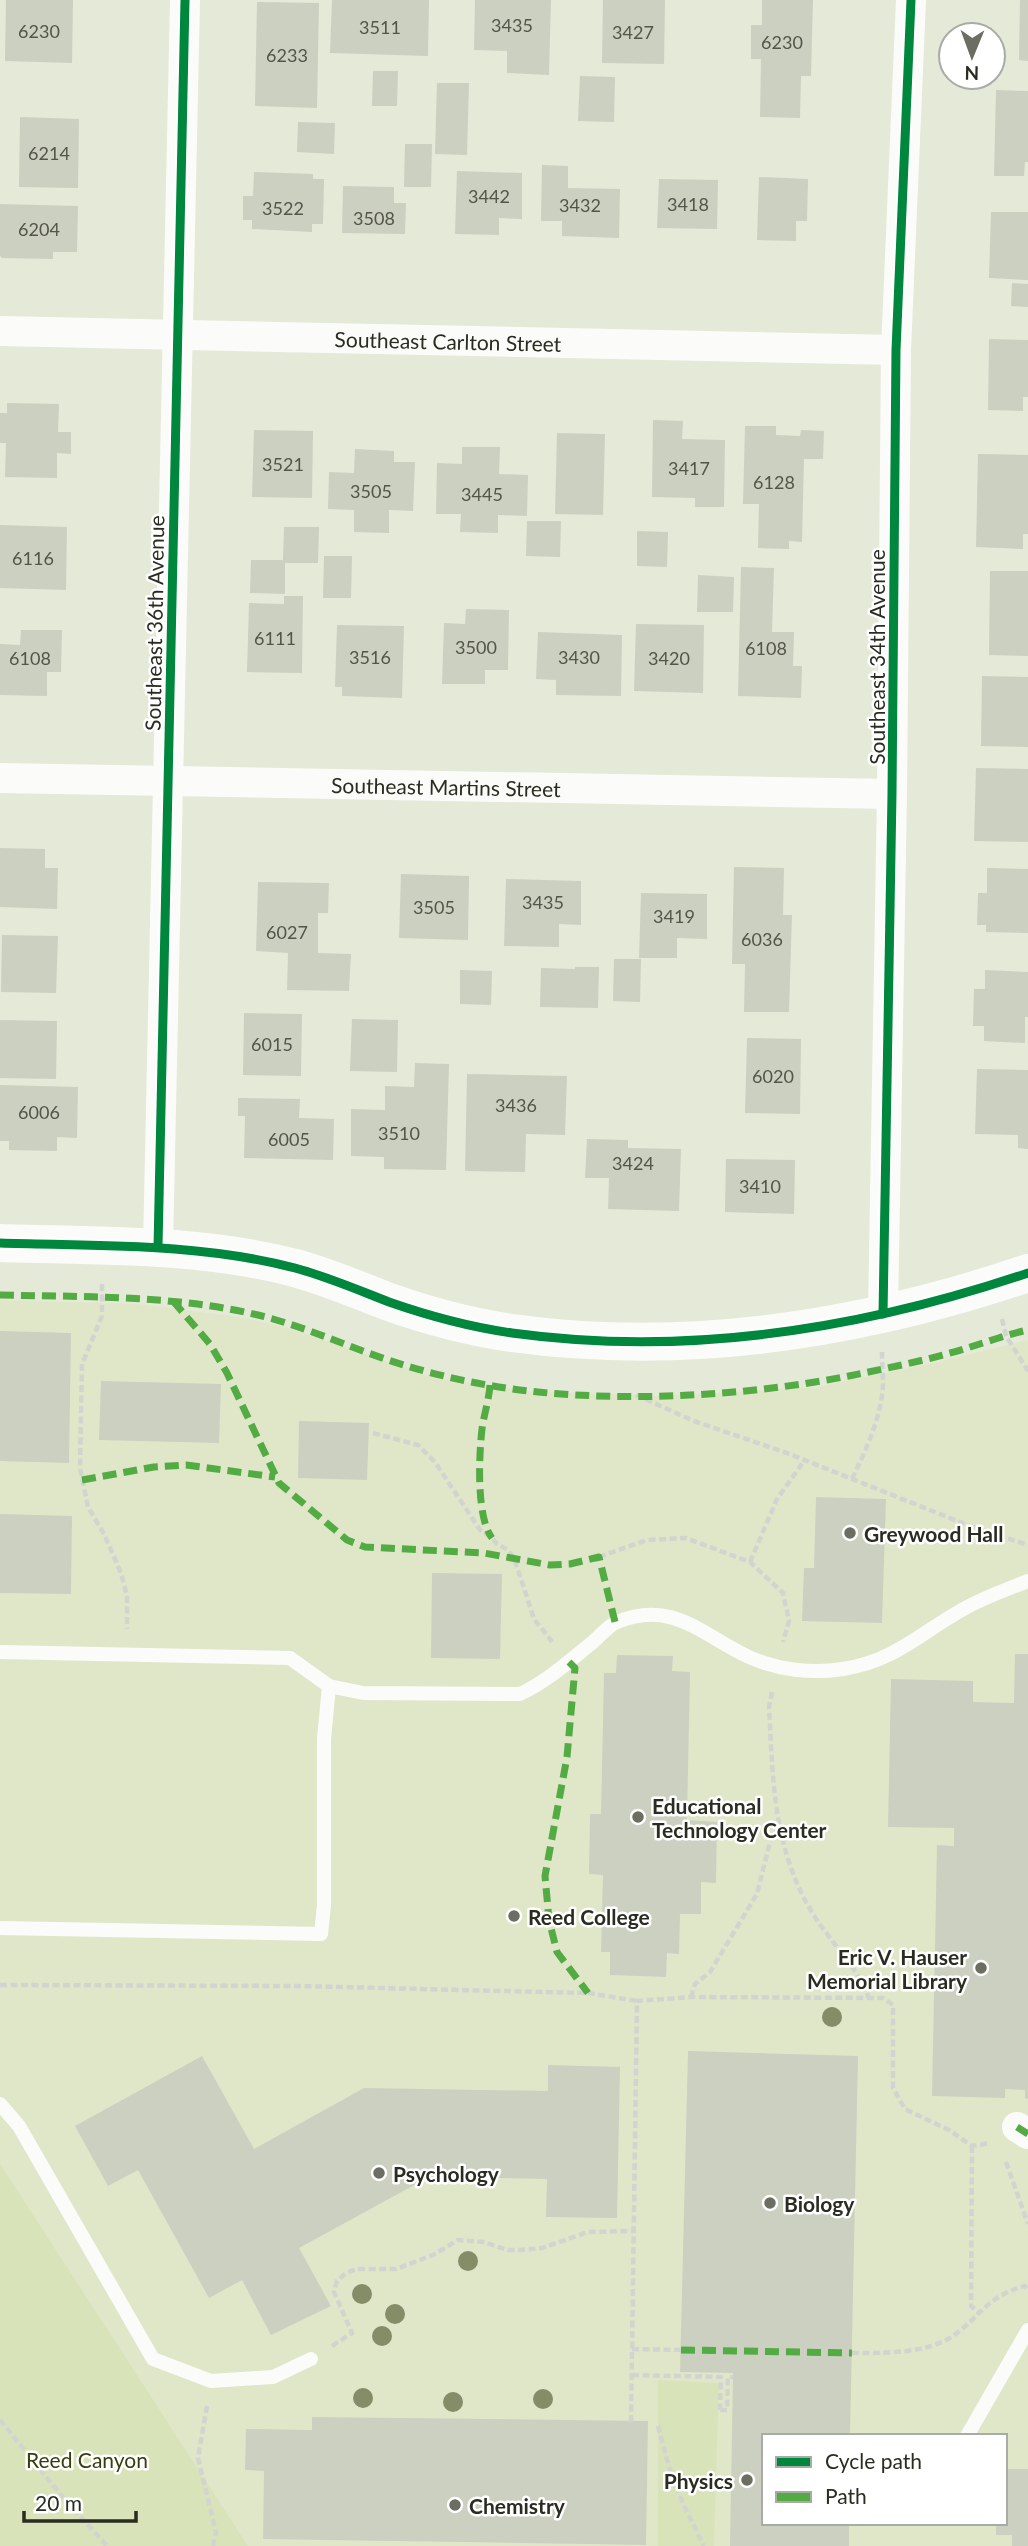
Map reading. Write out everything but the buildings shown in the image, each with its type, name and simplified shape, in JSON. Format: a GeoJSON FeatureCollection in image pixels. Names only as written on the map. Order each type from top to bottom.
{"type":"FeatureCollection","features":[{"type":"Feature","properties":{"kind":"main road"},"geometry":{"type":"LineString","coordinates":[[0,1244],[158,1247],[254,1258],[330,1278],[430,1316],[499,1331],[626,1341],[747,1337],[817,1328],[883,1314],[1011,1278]]}},
{"type":"Feature","properties":{"kind":"street","name":"Southeast 36th Avenue"},"geometry":{"type":"LineString","coordinates":[[158,1247],[185,0]]}},
{"type":"Feature","properties":{"kind":"street","name":"Southeast 34th Avenue"},"geometry":{"type":"LineString","coordinates":[[883,1314],[896,350],[911,0]]}},
{"type":"Feature","properties":{"kind":"street","name":"Southeast Carlton Street"},"geometry":{"type":"LineString","coordinates":[[0,331],[896,350]]}},
{"type":"Feature","properties":{"kind":"street","name":"Southeast Martins Street"},"geometry":{"type":"LineString","coordinates":[[0,778],[892,794]]}},
{"type":"Feature","properties":{"kind":"lane"},"geometry":{"type":"LineString","coordinates":[[0,1651],[290,1658],[330,1686],[363,1693],[520,1694],[544,1683],[615,1622],[647,1614],[676,1617],[749,1657],[777,1667],[814,1671],[843,1669],[882,1659],[916,1641],[958,1612],[1028,1581]]}},
{"type":"Feature","properties":{"kind":"lane"},"geometry":{"type":"LineString","coordinates":[[0,1928],[321,1934],[324,1905],[324,1739],[330,1686]]}},
{"type":"Feature","properties":{"kind":"lane"},"geometry":{"type":"LineString","coordinates":[[0,2104],[19,2126],[153,2359],[211,2381],[273,2377],[311,2359]]}},
{"type":"Feature","properties":{"kind":"lane"},"geometry":{"type":"LineString","coordinates":[[968,2434],[1028,2330]]}},
{"type":"Feature","properties":{"kind":"path"},"geometry":{"type":"LineString","coordinates":[[102,1247],[102,1316],[82,1364],[79,1468],[88,1507],[104,1534],[127,1596],[128,1654]]}},
{"type":"Feature","properties":{"kind":"path"},"geometry":{"type":"LineString","coordinates":[[1011,1278],[1006,1336],[1028,1371]]}},
{"type":"Feature","properties":{"kind":"path"},"geometry":{"type":"LineString","coordinates":[[852,1479],[868,1446],[878,1416],[883,1385],[882,1372]]}},
{"type":"Feature","properties":{"kind":"path"},"geometry":{"type":"LineString","coordinates":[[636,1395],[694,1421],[970,1526],[1028,1545]]}},
{"type":"Feature","properties":{"kind":"path"},"geometry":{"type":"LineString","coordinates":[[373,1433],[418,1445],[435,1462],[480,1530],[508,1550],[534,1619],[569,1662]]}},
{"type":"Feature","properties":{"kind":"path"},"geometry":{"type":"LineString","coordinates":[[750,1562],[777,1499],[804,1461]]}},
{"type":"Feature","properties":{"kind":"path"},"geometry":{"type":"LineString","coordinates":[[598,1557],[647,1540],[686,1538],[750,1562],[783,1594],[789,1621],[769,1707],[774,1801],[779,1826],[798,1888],[814,1917],[862,1979],[869,1998]]}},
{"type":"Feature","properties":{"kind":"path"},"geometry":{"type":"LineString","coordinates":[[691,1997],[695,1984],[710,1972],[757,1895],[770,1842],[779,1826]]}},
{"type":"Feature","properties":{"kind":"path"},"geometry":{"type":"LineString","coordinates":[[0,1985],[298,1986],[588,1993],[637,2001],[691,1997],[883,1998],[893,2005],[893,2088],[905,2109],[949,2130],[972,2146]]}},
{"type":"Feature","properties":{"kind":"path"},"geometry":{"type":"LineString","coordinates":[[631,2422],[637,2001]]}},
{"type":"Feature","properties":{"kind":"path"},"geometry":{"type":"LineString","coordinates":[[972,2146],[1015,2134],[1028,2224]]}},
{"type":"Feature","properties":{"kind":"path"},"geometry":{"type":"LineString","coordinates":[[972,2146],[971,2306],[979,2313]]}},
{"type":"Feature","properties":{"kind":"path"},"geometry":{"type":"LineString","coordinates":[[311,2359],[352,2333],[334,2292],[337,2281],[356,2269],[396,2269],[433,2255],[458,2240],[521,2250],[542,2248],[588,2232],[634,2231]]}},
{"type":"Feature","properties":{"kind":"path"},"geometry":{"type":"LineString","coordinates":[[852,2353],[915,2351],[953,2337],[991,2301],[1008,2291],[1025,2286],[1028,2290]]}},
{"type":"Feature","properties":{"kind":"path"},"geometry":{"type":"LineString","coordinates":[[632,2349],[681,2350]]}},
{"type":"Feature","properties":{"kind":"path"},"geometry":{"type":"LineString","coordinates":[[632,2375],[721,2377],[720,2410],[727,2410],[728,2377],[733,2377]]}},
{"type":"Feature","properties":{"kind":"path"},"geometry":{"type":"LineString","coordinates":[[211,2381],[198,2458],[216,2532],[213,2546]]}},
{"type":"Feature","properties":{"kind":"path"},"geometry":{"type":"LineString","coordinates":[[0,2420],[107,2546]]}},
{"type":"Feature","properties":{"kind":"path"},"geometry":{"type":"LineString","coordinates":[[658,2426],[678,2492],[704,2546]]}},
{"type":"Feature","properties":{"kind":"shaded area","name":"Reed College"},"geometry":{"type":"Polygon","coordinates":[[[0,1300],[138,1304],[239,1317],[284,1327],[437,1378],[525,1391],[663,1396],[817,1387],[1028,1340],[1028,2546],[0,2546],[0,1300]]]}},
{"type":"Feature","properties":{"kind":"green space","name":"Reed Canyon"},"geometry":{"type":"Polygon","coordinates":[[[0,2164],[248,2546],[0,2546],[0,2164]]]}},
{"type":"Feature","properties":{"kind":"green space"},"geometry":{"type":"Polygon","coordinates":[[[658,2380],[719,2383],[714,2546],[658,2546],[658,2380]]]}},
{"type":"Feature","properties":{"kind":"marked path"},"geometry":{"type":"LineString","coordinates":[[0,1295],[130,1298],[226,1308],[275,1319],[425,1371],[500,1387],[576,1395],[694,1395],[811,1383],[923,1360],[1028,1330]]}},
{"type":"Feature","properties":{"kind":"marked path"},"geometry":{"type":"LineString","coordinates":[[173,1301],[210,1344],[227,1373],[279,1483],[347,1540],[365,1547],[484,1553],[550,1565],[570,1564],[599,1557],[615,1622]]}},
{"type":"Feature","properties":{"kind":"marked path"},"geometry":{"type":"LineString","coordinates":[[490,1385],[482,1429],[480,1469],[483,1516],[492,1538]]}},
{"type":"Feature","properties":{"kind":"marked path"},"geometry":{"type":"LineString","coordinates":[[82,1480],[154,1467],[186,1465],[275,1477]]}},
{"type":"Feature","properties":{"kind":"marked path"},"geometry":{"type":"LineString","coordinates":[[569,1662],[575,1668],[567,1757],[545,1876],[549,1920],[557,1952],[588,1993]]}},
{"type":"Feature","properties":{"kind":"marked path"},"geometry":{"type":"LineString","coordinates":[[1017,2127],[1028,2134]]}},
{"type":"Feature","properties":{"kind":"marked path"},"geometry":{"type":"LineString","coordinates":[[681,2350],[852,2353]]}},
{"type":"Feature","properties":{"kind":"cycle path"},"geometry":{"type":"LineString","coordinates":[[158,1247],[185,0]]}},
{"type":"Feature","properties":{"kind":"cycle path"},"geometry":{"type":"LineString","coordinates":[[883,1314],[896,350],[911,0]]}},
{"type":"Feature","properties":{"kind":"cycle path"},"geometry":{"type":"LineString","coordinates":[[0,1243],[148,1247],[222,1254],[295,1268],[404,1307],[481,1328],[577,1340],[643,1342],[773,1333],[838,1323],[966,1293],[1028,1273]]}},
{"type":"Feature","properties":{"kind":"place","name":"Greywood Hall"},"geometry":{"type":"Point","coordinates":[850,1533]}},
{"type":"Feature","properties":{"kind":"place","name":"Educational Technology Center"},"geometry":{"type":"Point","coordinates":[638,1817]}},
{"type":"Feature","properties":{"kind":"place","name":"Reed College"},"geometry":{"type":"Point","coordinates":[514,1916]}},
{"type":"Feature","properties":{"kind":"place","name":"Eric V. Hauser Memorial Library"},"geometry":{"type":"Point","coordinates":[981,1968]}},
{"type":"Feature","properties":{"kind":"place","name":"Psychology"},"geometry":{"type":"Point","coordinates":[379,2173]}},
{"type":"Feature","properties":{"kind":"place","name":"Biology"},"geometry":{"type":"Point","coordinates":[770,2203]}},
{"type":"Feature","properties":{"kind":"place","name":"Physics"},"geometry":{"type":"Point","coordinates":[747,2480]}},
{"type":"Feature","properties":{"kind":"place","name":"Chemistry"},"geometry":{"type":"Point","coordinates":[455,2505]}}]}
